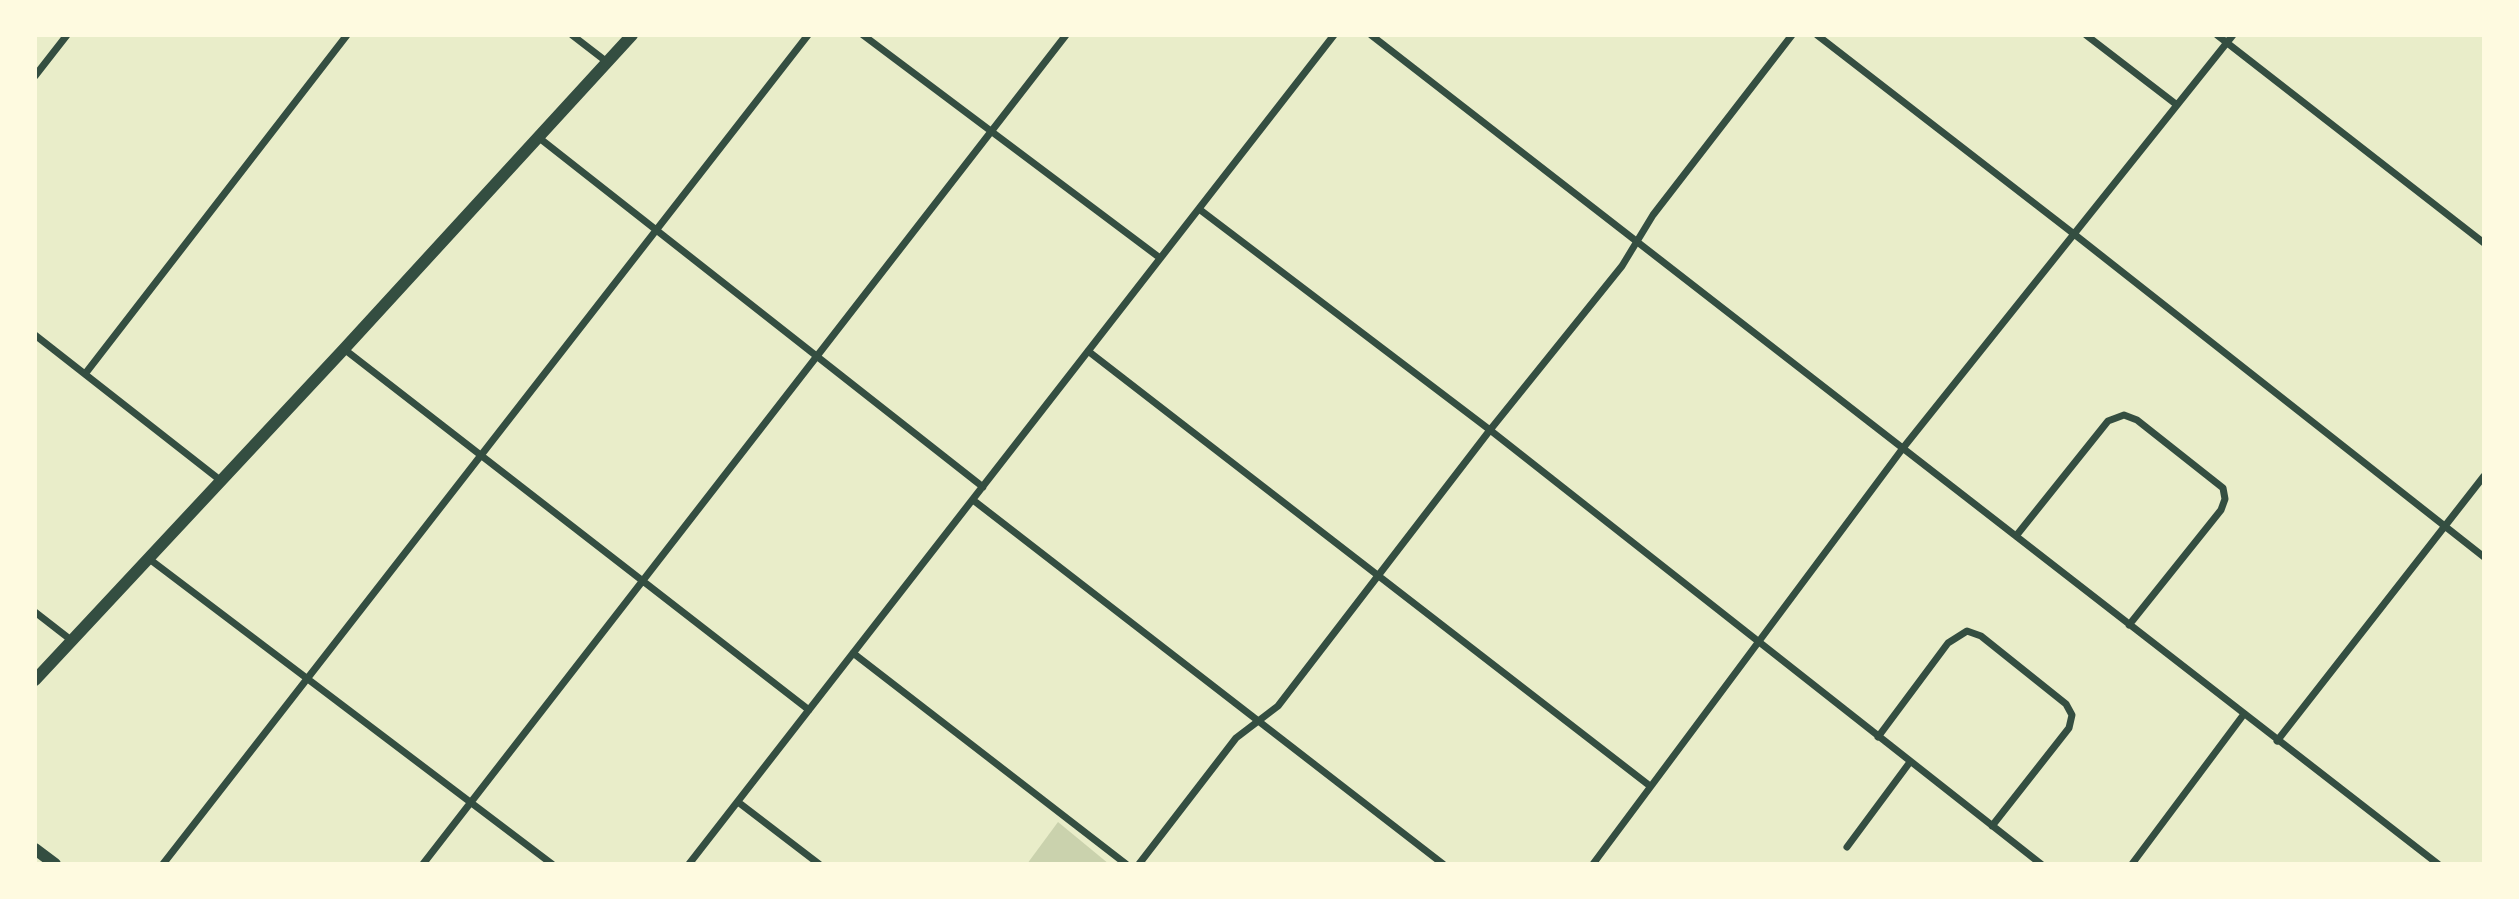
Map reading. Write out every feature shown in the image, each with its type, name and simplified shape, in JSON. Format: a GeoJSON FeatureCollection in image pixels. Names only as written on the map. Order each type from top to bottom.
{"type":"FeatureCollection","features":[{"type":"Feature","properties":{"kind":"street"},"geometry":{"type":"LineString","coordinates":[[35,76],[67,35]]}},
{"type":"Feature","properties":{"kind":"street"},"geometry":{"type":"LineString","coordinates":[[85,374],[347,35]]}},
{"type":"Feature","properties":{"kind":"street"},"geometry":{"type":"LineString","coordinates":[[572,35],[607,62]]}},
{"type":"Feature","properties":{"kind":"street"},"geometry":{"type":"LineString","coordinates":[[35,680],[632,35]]}},
{"type":"Feature","properties":{"kind":"street"},"geometry":{"type":"LineString","coordinates":[[163,864],[808,35]]}},
{"type":"Feature","properties":{"kind":"street"},"geometry":{"type":"LineString","coordinates":[[863,35],[1160,258]]}},
{"type":"Feature","properties":{"kind":"street"},"geometry":{"type":"LineString","coordinates":[[423,864],[1066,35]]}},
{"type":"Feature","properties":{"kind":"street"},"geometry":{"type":"LineString","coordinates":[[689,864],[1334,35]]}},
{"type":"Feature","properties":{"kind":"street"},"geometry":{"type":"LineString","coordinates":[[1371,35],[2438,864]]}},
{"type":"Feature","properties":{"kind":"street"},"geometry":{"type":"LineString","coordinates":[[1139,864],[1236,738],[1278,706],[1490,430],[1622,266],[1653,215],[1792,35]]}},
{"type":"Feature","properties":{"kind":"street"},"geometry":{"type":"LineString","coordinates":[[1817,35],[2484,557]]}},
{"type":"Feature","properties":{"kind":"street"},"geometry":{"type":"LineString","coordinates":[[2086,35],[2177,105]]}},
{"type":"Feature","properties":{"kind":"street"},"geometry":{"type":"LineString","coordinates":[[2217,35],[2484,243]]}},
{"type":"Feature","properties":{"kind":"street"},"geometry":{"type":"LineString","coordinates":[[1593,864],[1903,448],[2234,35]]}},
{"type":"Feature","properties":{"kind":"street"},"geometry":{"type":"LineString","coordinates":[[538,137],[982,487]]}},
{"type":"Feature","properties":{"kind":"street"},"geometry":{"type":"LineString","coordinates":[[1199,209],[1490,430],[2041,864]]}},
{"type":"Feature","properties":{"kind":"street"},"geometry":{"type":"LineString","coordinates":[[35,335],[220,480]]}},
{"type":"Feature","properties":{"kind":"street"},"geometry":{"type":"LineString","coordinates":[[344,349],[809,710]]}},
{"type":"Feature","properties":{"kind":"street"},"geometry":{"type":"LineString","coordinates":[[1088,351],[1650,786]]}},
{"type":"Feature","properties":{"kind":"street"},"geometry":{"type":"LineString","coordinates":[[2016,536],[2108,421],[2124,415],[2148,428],[2223,488],[2225,499],[2221,510],[2130,625]]}},
{"type":"Feature","properties":{"kind":"street"},"geometry":{"type":"LineString","coordinates":[[2277,741],[2484,476]]}},
{"type":"Feature","properties":{"kind":"street"},"geometry":{"type":"LineString","coordinates":[[973,500],[1443,864]]}},
{"type":"Feature","properties":{"kind":"street"},"geometry":{"type":"LineString","coordinates":[[148,558],[552,864]]}},
{"type":"Feature","properties":{"kind":"street"},"geometry":{"type":"LineString","coordinates":[[35,612],[71,640]]}},
{"type":"Feature","properties":{"kind":"street"},"geometry":{"type":"LineString","coordinates":[[1878,737],[1948,643],[1967,631],[1981,636],[2066,705],[2072,715],[2069,728],[1992,826]]}},
{"type":"Feature","properties":{"kind":"street"},"geometry":{"type":"LineString","coordinates":[[853,653],[1126,864]]}},
{"type":"Feature","properties":{"kind":"street"},"geometry":{"type":"LineString","coordinates":[[2132,864],[2244,714]]}},
{"type":"Feature","properties":{"kind":"street"},"geometry":{"type":"LineString","coordinates":[[1847,847],[1910,762]]}},
{"type":"Feature","properties":{"kind":"street"},"geometry":{"type":"LineString","coordinates":[[738,802],[819,864]]}},
{"type":"Feature","properties":{"kind":"street"},"geometry":{"type":"LineString","coordinates":[[35,849],[55,864]]}},
{"type":"Feature","properties":{"kind":"green space"},"geometry":{"type":"Polygon","coordinates":[[[1058,822],[1109,864],[1027,864],[1058,822]]]}}]}
